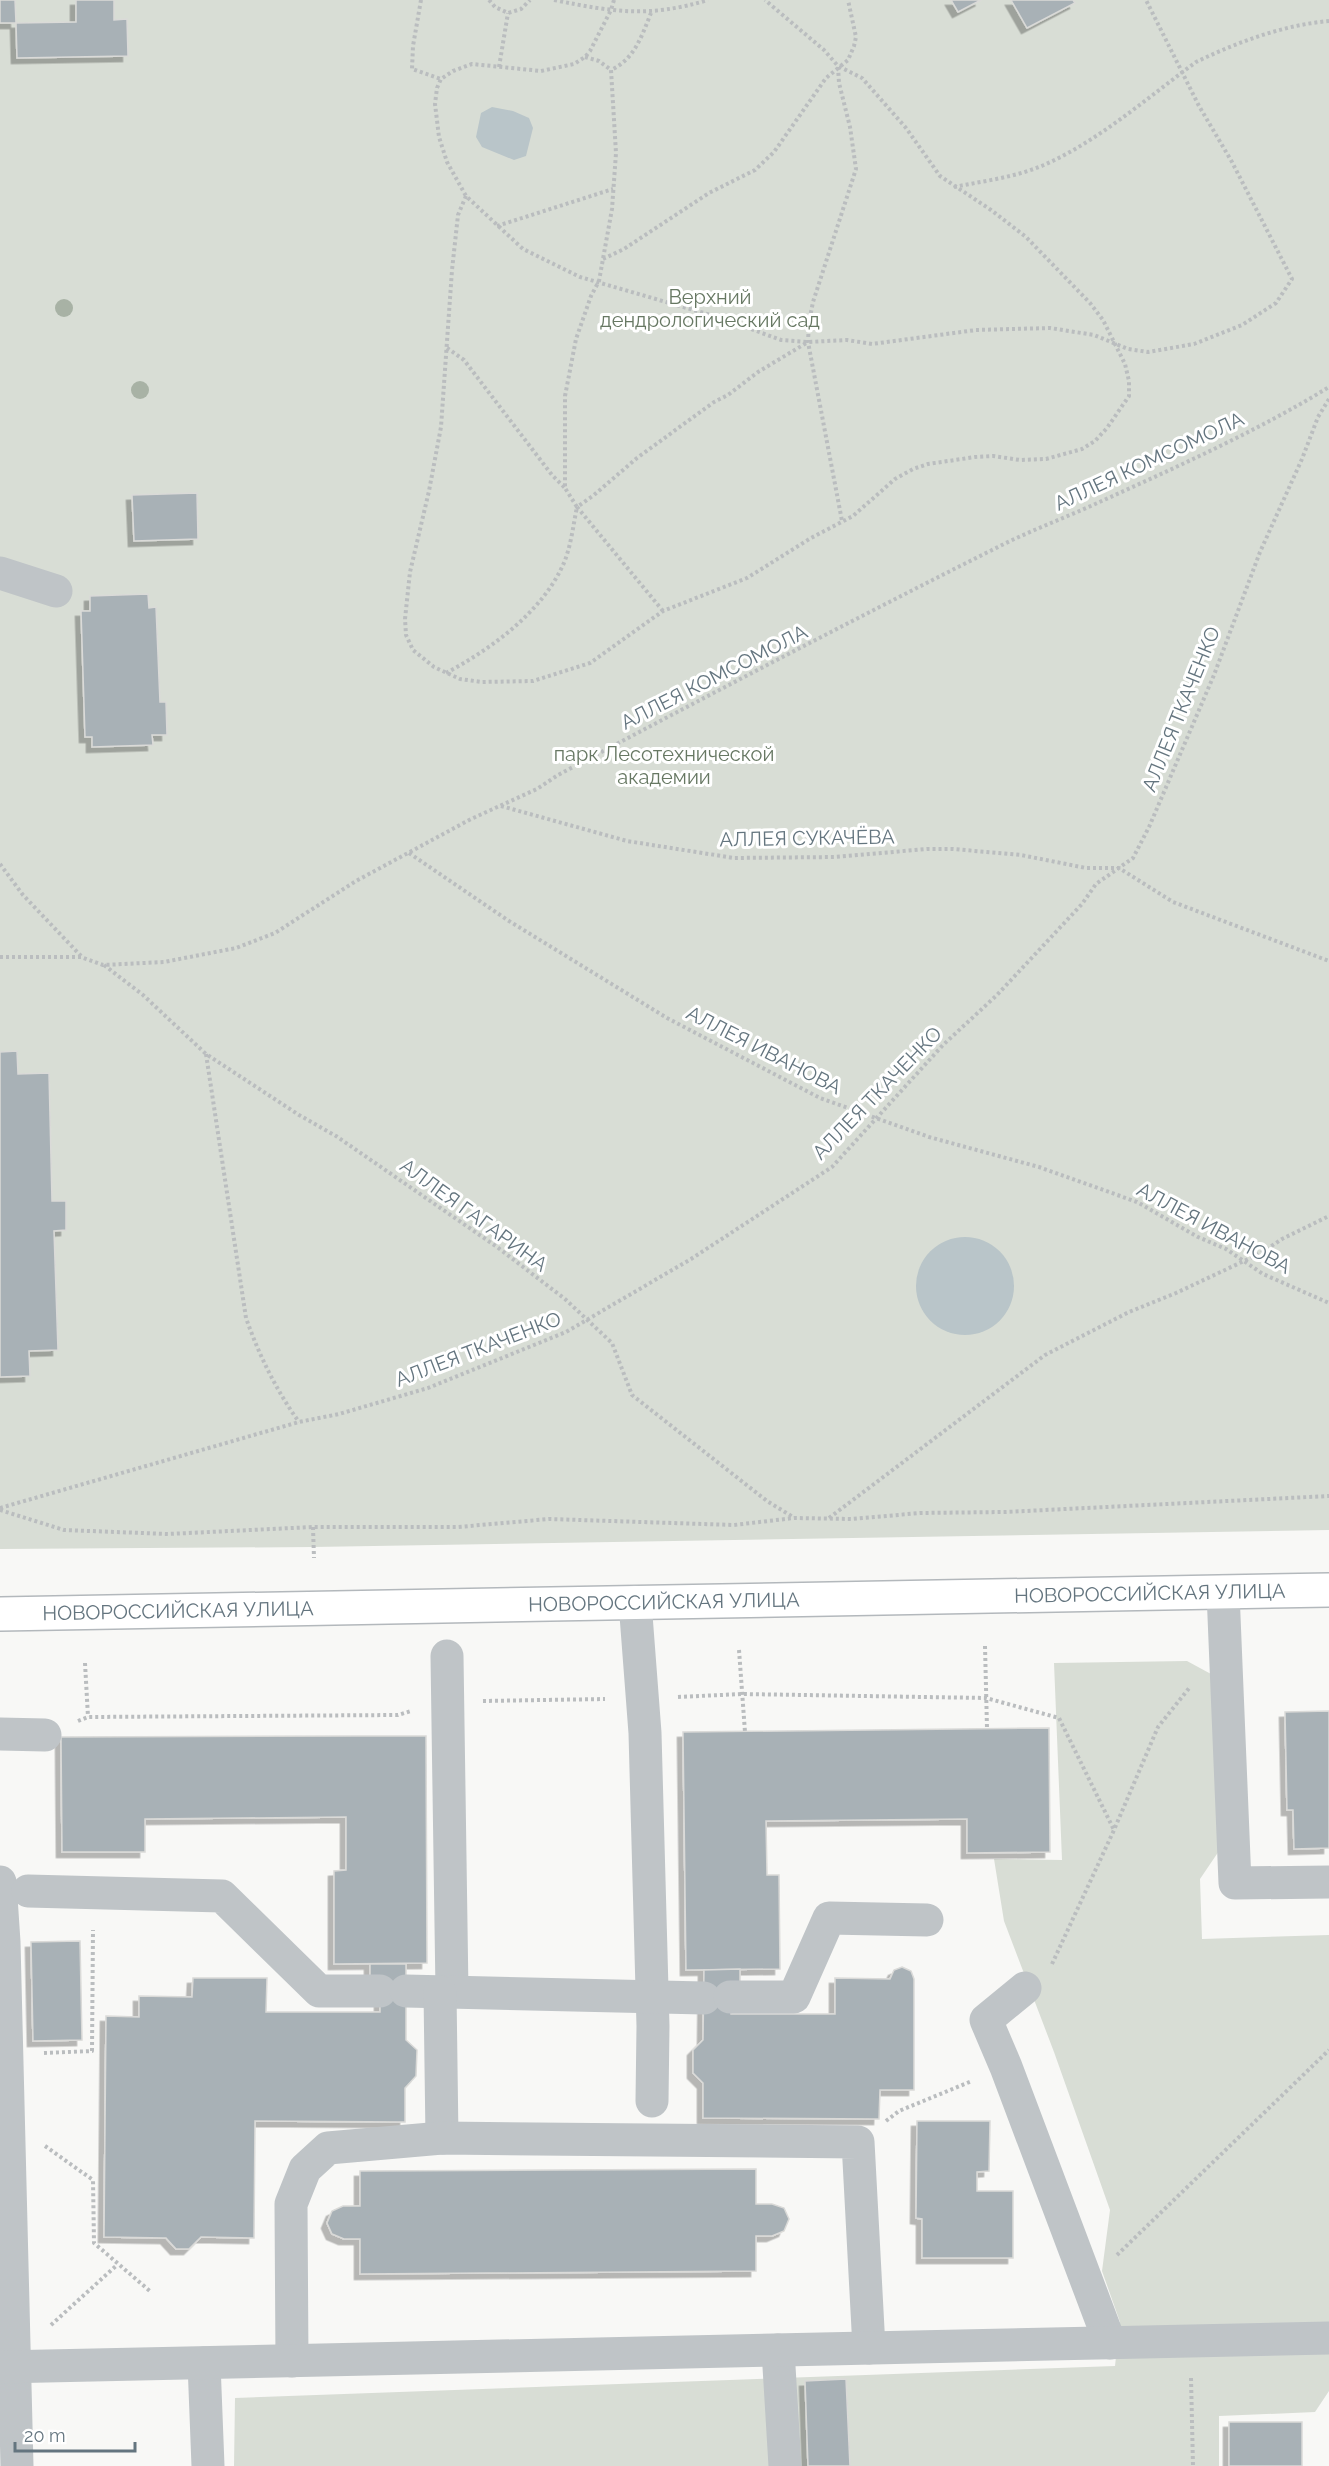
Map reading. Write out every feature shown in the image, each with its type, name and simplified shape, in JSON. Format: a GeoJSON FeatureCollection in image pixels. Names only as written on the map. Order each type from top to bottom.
{"type":"FeatureCollection","features":[{"type":"Feature","properties":{"kind":"main road","name":"НОВОРОССИЙСКАЯ УЛИЦА"},"geometry":{"type":"LineString","coordinates":[[0,1614],[1329,1590]]}},
{"type":"Feature","properties":{"kind":"lane"},"geometry":{"type":"LineString","coordinates":[[0,573],[56,591]]}},
{"type":"Feature","properties":{"kind":"lane"},"geometry":{"type":"LineString","coordinates":[[1223,1592],[1235,1882],[1329,1882]]}},
{"type":"Feature","properties":{"kind":"lane"},"geometry":{"type":"LineString","coordinates":[[635,1602],[643,1699],[652,1998],[652,2101]]}},
{"type":"Feature","properties":{"kind":"lane"},"geometry":{"type":"LineString","coordinates":[[442,2138],[446,1992],[447,1656]]}},
{"type":"Feature","properties":{"kind":"lane"},"geometry":{"type":"LineString","coordinates":[[0,1734],[45,1735]]}},
{"type":"Feature","properties":{"kind":"lane"},"geometry":{"type":"LineString","coordinates":[[17,2466],[10,2364],[7,2054],[2,1942],[14,1886],[93,1892],[222,1896],[319,1991],[652,1998],[794,1997],[829,1918],[927,1920]]}},
{"type":"Feature","properties":{"kind":"lane"},"geometry":{"type":"LineString","coordinates":[[1025,1988],[986,2020],[1006,2067],[1110,2343]]}},
{"type":"Feature","properties":{"kind":"lane"},"geometry":{"type":"LineString","coordinates":[[292,2361],[291,2204],[304,2169],[328,2148],[442,2138],[858,2142],[869,2348]]}},
{"type":"Feature","properties":{"kind":"lane"},"geometry":{"type":"LineString","coordinates":[[10,2364],[292,2361],[1329,2338]]}},
{"type":"Feature","properties":{"kind":"lane"},"geometry":{"type":"LineString","coordinates":[[778,2350],[785,2466]]}},
{"type":"Feature","properties":{"kind":"lane"},"geometry":{"type":"LineString","coordinates":[[204,2362],[208,2466]]}},
{"type":"Feature","properties":{"kind":"path"},"geometry":{"type":"LineString","coordinates":[[421,0],[413,46],[412,69],[441,79]]}},
{"type":"Feature","properties":{"kind":"path"},"geometry":{"type":"LineString","coordinates":[[489,0],[495,7],[508,13],[521,9],[530,0]]}},
{"type":"Feature","properties":{"kind":"path"},"geometry":{"type":"LineString","coordinates":[[554,0],[611,10],[651,13],[708,0]]}},
{"type":"Feature","properties":{"kind":"path"},"geometry":{"type":"LineString","coordinates":[[614,0],[611,10],[585,57],[574,64],[541,71],[472,64],[453,71],[441,79],[437,88],[435,104],[439,138],[447,162],[466,196],[509,238],[536,257],[580,277],[721,318],[781,340],[808,342],[847,340],[872,344],[976,330],[1034,328],[1094,335],[1128,349],[1148,352],[1186,346],[1242,325],[1276,303],[1292,279],[1146,0]]}},
{"type":"Feature","properties":{"kind":"path"},"geometry":{"type":"LineString","coordinates":[[466,196],[458,215],[436,456],[410,572],[405,619],[406,635],[413,650],[423,660],[460,679],[482,682],[533,681],[590,663],[663,611],[747,578],[811,538],[853,516],[895,479],[928,464],[993,456],[1020,460],[1046,459],[1082,449],[1095,441],[1129,396],[1129,381],[1125,364],[1103,320],[1090,303],[1034,244],[991,210],[940,177],[906,128],[862,78],[838,66],[824,50],[765,0]]}},
{"type":"Feature","properties":{"kind":"path"},"geometry":{"type":"LineString","coordinates":[[603,259],[624,249],[709,193],[755,170],[774,152],[818,88],[838,66],[848,60],[856,37],[848,0]]}},
{"type":"Feature","properties":{"kind":"path"},"geometry":{"type":"LineString","coordinates":[[499,67],[508,13]]}},
{"type":"Feature","properties":{"kind":"path"},"geometry":{"type":"LineString","coordinates":[[611,70],[622,65],[631,57],[651,13]]}},
{"type":"Feature","properties":{"kind":"path"},"geometry":{"type":"LineString","coordinates":[[953,187],[1002,178],[1043,165],[1100,134],[1183,72],[1211,55],[1256,37],[1329,21]]}},
{"type":"Feature","properties":{"kind":"path"},"geometry":{"type":"LineString","coordinates":[[565,488],[564,444],[568,376],[583,318],[599,281],[612,209],[616,153],[611,70],[599,61],[585,57]]}},
{"type":"Feature","properties":{"kind":"path"},"geometry":{"type":"LineString","coordinates":[[838,66],[839,83],[848,119],[856,169],[813,302],[808,342],[843,521]]}},
{"type":"Feature","properties":{"kind":"path"},"geometry":{"type":"LineString","coordinates":[[497,226],[613,189]]}},
{"type":"Feature","properties":{"kind":"path"},"geometry":{"type":"LineString","coordinates":[[446,673],[495,643],[553,584],[564,563],[577,507],[637,458],[714,402],[808,342]]}},
{"type":"Feature","properties":{"kind":"path"},"geometry":{"type":"LineString","coordinates":[[447,348],[464,360],[552,475],[565,488],[577,507],[663,611]]}},
{"type":"Feature","properties":{"kind":"path","name":"АЛЛЕЯ КОМСОМОЛА"},"geometry":{"type":"LineString","coordinates":[[0,957],[81,957],[103,965],[164,962],[236,948],[275,933],[356,881],[471,819],[537,789],[558,775],[779,658],[819,640],[1008,542],[1105,499],[1272,419],[1329,387]]}},
{"type":"Feature","properties":{"kind":"path","name":"АЛЛЕЯ ТКАЧЕНКО"},"geometry":{"type":"LineString","coordinates":[[0,1509],[299,1422],[339,1414],[428,1388],[566,1332],[691,1259],[832,1167],[942,1045],[997,995],[1040,950],[1082,904],[1096,884],[1132,858],[1149,827],[1214,675],[1260,552],[1302,459],[1318,417],[1329,399]]}},
{"type":"Feature","properties":{"kind":"path","name":"АЛЛЕЯ СУКАЧЁВА"},"geometry":{"type":"LineString","coordinates":[[500,806],[627,841],[734,858],[835,857],[953,849],[1021,855],[1086,868],[1119,868]]}},
{"type":"Feature","properties":{"kind":"path","name":"АЛЛЕЯ ИВАНОВА"},"geometry":{"type":"LineString","coordinates":[[409,853],[509,921],[667,1017],[820,1098],[929,1137],[1039,1167],[1137,1202],[1243,1260],[1263,1274],[1329,1303]]}},
{"type":"Feature","properties":{"kind":"path"},"geometry":{"type":"LineString","coordinates":[[0,864],[23,895],[81,957]]}},
{"type":"Feature","properties":{"kind":"path"},"geometry":{"type":"LineString","coordinates":[[1119,868],[1173,902],[1329,961]]}},
{"type":"Feature","properties":{"kind":"path","name":"АЛЛЕЯ ГАГАРИНА"},"geometry":{"type":"LineString","coordinates":[[103,965],[143,995],[206,1054],[336,1136],[497,1247],[565,1299],[612,1343],[632,1395],[767,1501],[794,1518]]}},
{"type":"Feature","properties":{"kind":"path"},"geometry":{"type":"LineString","coordinates":[[206,1054],[246,1318],[255,1346],[272,1379],[299,1422]]}},
{"type":"Feature","properties":{"kind":"path"},"geometry":{"type":"LineString","coordinates":[[829,1518],[1045,1355],[1129,1312],[1168,1297],[1329,1216]]}},
{"type":"Feature","properties":{"kind":"path"},"geometry":{"type":"LineString","coordinates":[[0,1509],[64,1530],[168,1534],[313,1527],[458,1527],[549,1519],[734,1525],[794,1518],[852,1519],[920,1513],[1016,1511],[1329,1496]]}},
{"type":"Feature","properties":{"kind":"path"},"geometry":{"type":"LineString","coordinates":[[313,1527],[314,1558]]}},
{"type":"Feature","properties":{"kind":"path"},"geometry":{"type":"LineString","coordinates":[[1025,1988],[1056,1961],[1158,1727],[1225,1642]]}},
{"type":"Feature","properties":{"kind":"path"},"geometry":{"type":"LineString","coordinates":[[985,1646],[987,1728]]}},
{"type":"Feature","properties":{"kind":"path"},"geometry":{"type":"LineString","coordinates":[[739,1650],[745,1732]]}},
{"type":"Feature","properties":{"kind":"path"},"geometry":{"type":"LineString","coordinates":[[85,1662],[88,1717]]}},
{"type":"Feature","properties":{"kind":"path"},"geometry":{"type":"LineString","coordinates":[[45,1735],[88,1717],[398,1715],[448,1702],[643,1699],[742,1694],[986,1698],[1059,1718],[1114,1830]]}},
{"type":"Feature","properties":{"kind":"path"},"geometry":{"type":"LineString","coordinates":[[7,2054],[92,2051],[93,1892]]}},
{"type":"Feature","properties":{"kind":"path"},"geometry":{"type":"LineString","coordinates":[[1088,2283],[1329,2050]]}},
{"type":"Feature","properties":{"kind":"path"},"geometry":{"type":"LineString","coordinates":[[858,2142],[899,2111],[1006,2067]]}},
{"type":"Feature","properties":{"kind":"path"},"geometry":{"type":"LineString","coordinates":[[8,2120],[93,2180],[94,2243],[151,2292]]}},
{"type":"Feature","properties":{"kind":"path"},"geometry":{"type":"LineString","coordinates":[[10,2364],[117,2265]]}},
{"type":"Feature","properties":{"kind":"path"},"geometry":{"type":"LineString","coordinates":[[1190,2341],[1193,2466]]}},
{"type":"Feature","properties":{"kind":"green space","name":"парк Лесотехнической академии"},"geometry":{"type":"Polygon","coordinates":[[[0,0],[1329,0],[1329,1530],[313,1547],[0,1549],[0,0]]]}},
{"type":"Feature","properties":{"kind":"green space"},"geometry":{"type":"Polygon","coordinates":[[[1187,1661],[1211,1674],[1221,1848],[1200,1879],[1202,1939],[1329,1935],[1329,2391],[1315,2412],[1219,2416],[1219,2466],[234,2466],[235,2398],[1115,2366],[1120,2322],[1102,2271],[1110,2210],[1054,2052],[1004,1921],[994,1859],[1062,1860],[1054,1663],[1187,1661]]]}},
{"type":"Feature","properties":{"kind":"shaded area"},"geometry":{"type":"Polygon","coordinates":[[[492,107],[513,111],[529,118],[533,128],[526,156],[514,160],[482,147],[476,137],[481,113],[492,107]]]}},
{"type":"Feature","properties":{"kind":"shaded area"},"geometry":{"type":"Polygon","coordinates":[[[965,1237],[984,1240],[1000,1251],[1011,1267],[1014,1286],[1011,1305],[1000,1321],[984,1332],[965,1335],[946,1332],[930,1321],[919,1305],[916,1286],[919,1267],[930,1251],[946,1240],[965,1237]]]}},
{"type":"Feature","properties":{"kind":"building"},"geometry":{"type":"Polygon","coordinates":[[[0,0],[15,0],[16,23],[0,23],[0,0]]]}},
{"type":"Feature","properties":{"kind":"building"},"geometry":{"type":"Polygon","coordinates":[[[76,0],[114,0],[114,20],[127,19],[128,56],[17,58],[16,23],[76,22],[76,0]]]}},
{"type":"Feature","properties":{"kind":"building"},"geometry":{"type":"Polygon","coordinates":[[[951,0],[981,0],[958,12],[951,0]]]}},
{"type":"Feature","properties":{"kind":"building"},"geometry":{"type":"Polygon","coordinates":[[[1011,0],[1073,0],[1075,3],[1027,28],[1011,0]]]}},
{"type":"Feature","properties":{"kind":"building"},"geometry":{"type":"Polygon","coordinates":[[[197,493],[198,539],[134,541],[132,495],[197,493]]]}},
{"type":"Feature","properties":{"kind":"building"},"geometry":{"type":"Polygon","coordinates":[[[148,594],[149,608],[156,607],[160,702],[166,702],[167,735],[152,735],[153,745],[92,747],[92,737],[85,737],[81,611],[90,611],[90,596],[148,594]]]}},
{"type":"Feature","properties":{"kind":"building"},"geometry":{"type":"Polygon","coordinates":[[[17,1051],[18,1074],[49,1073],[52,1201],[66,1201],[66,1230],[54,1231],[58,1350],[29,1351],[30,1376],[0,1377],[0,1052],[17,1051]]]}},
{"type":"Feature","properties":{"kind":"building"},"geometry":{"type":"Polygon","coordinates":[[[1329,1711],[1329,1848],[1294,1849],[1293,1810],[1287,1810],[1285,1712],[1329,1711]]]}},
{"type":"Feature","properties":{"kind":"building"},"geometry":{"type":"Polygon","coordinates":[[[1049,1728],[1050,1852],[967,1853],[967,1819],[766,1821],[767,1875],[779,1875],[780,1969],[686,1970],[683,1732],[1049,1728]]]}},
{"type":"Feature","properties":{"kind":"building"},"geometry":{"type":"Polygon","coordinates":[[[426,1736],[427,1963],[334,1964],[334,1871],[346,1870],[346,1817],[145,1819],[145,1852],[62,1852],[61,1737],[426,1736]]]}},
{"type":"Feature","properties":{"kind":"building"},"geometry":{"type":"Polygon","coordinates":[[[80,1941],[82,2040],[33,2041],[31,1942],[80,1941]]]}},
{"type":"Feature","properties":{"kind":"building"},"geometry":{"type":"Polygon","coordinates":[[[370,1964],[406,1964],[406,2040],[417,2050],[416,2076],[405,2088],[405,2122],[255,2121],[254,2238],[201,2237],[189,2249],[176,2249],[166,2238],[104,2237],[106,2016],[139,2017],[139,1996],[192,1997],[193,1978],[267,1978],[266,2012],[380,2012],[380,1976],[370,1977],[370,1964]]]}},
{"type":"Feature","properties":{"kind":"building"},"geometry":{"type":"Polygon","coordinates":[[[902,1967],[911,1971],[914,1979],[914,2090],[880,2090],[879,2119],[703,2118],[703,2083],[693,2073],[693,2050],[703,2040],[704,1970],[740,1969],[740,1983],[730,1983],[731,2014],[835,2014],[835,1978],[890,1979],[894,1970],[902,1967]]]}},
{"type":"Feature","properties":{"kind":"building"},"geometry":{"type":"Polygon","coordinates":[[[917,2121],[990,2121],[989,2171],[977,2172],[977,2191],[1013,2191],[1013,2258],[922,2258],[922,2219],[916,2218],[917,2121]]]}},
{"type":"Feature","properties":{"kind":"building"},"geometry":{"type":"Polygon","coordinates":[[[756,2169],[756,2204],[772,2204],[784,2208],[789,2219],[784,2231],[772,2236],[756,2236],[756,2271],[360,2274],[360,2239],[344,2239],[332,2234],[327,2223],[332,2211],[343,2206],[360,2206],[360,2171],[756,2169]]]}},
{"type":"Feature","properties":{"kind":"building"},"geometry":{"type":"Polygon","coordinates":[[[846,2379],[850,2466],[808,2466],[805,2381],[846,2379]]]}},
{"type":"Feature","properties":{"kind":"building"},"geometry":{"type":"Polygon","coordinates":[[[1229,2422],[1302,2422],[1302,2466],[1229,2466],[1229,2422]]]}},
{"type":"Feature","properties":{"kind":"park label","name":"Верхний дендрологический сад"},"geometry":{"type":"Point","coordinates":[710,308]}}]}
